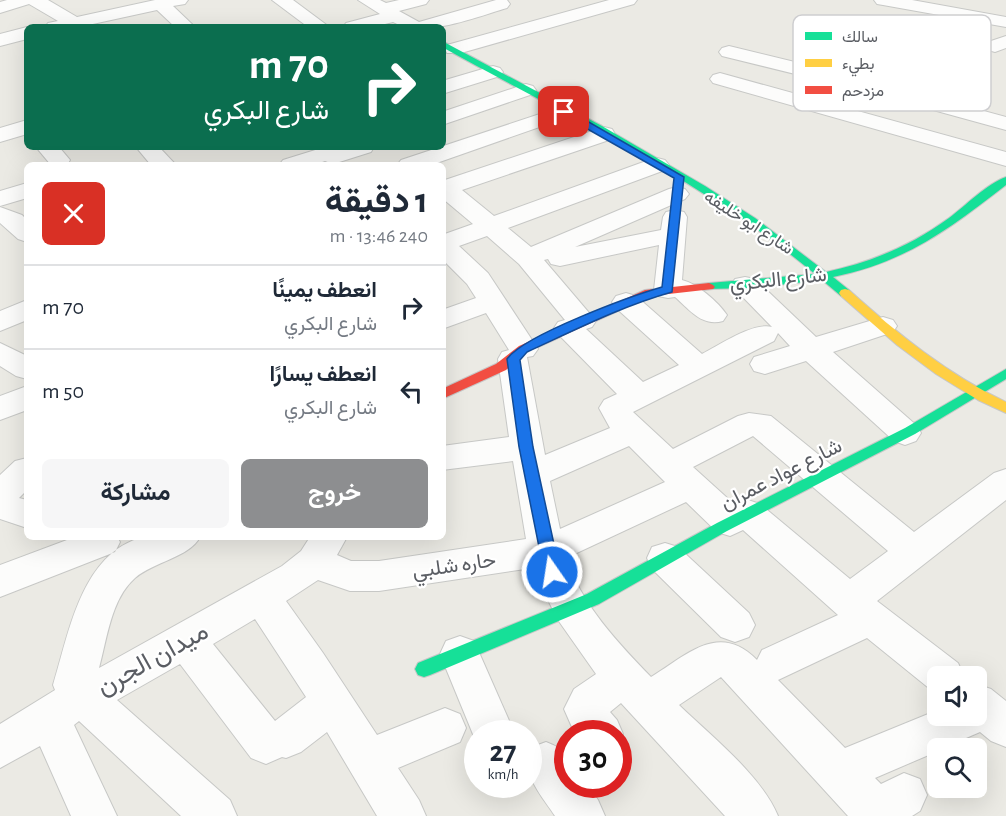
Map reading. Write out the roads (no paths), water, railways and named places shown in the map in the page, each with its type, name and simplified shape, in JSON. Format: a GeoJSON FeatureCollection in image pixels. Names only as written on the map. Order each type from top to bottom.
{"type":"FeatureCollection","features":[{"type":"Feature","properties":{"kind":"street"},"geometry":{"type":"LineString","coordinates":[[0,8],[24,0]]}},
{"type":"Feature","properties":{"kind":"street"},"geometry":{"type":"LineString","coordinates":[[35,0],[74,22]]}},
{"type":"Feature","properties":{"kind":"street"},"geometry":{"type":"LineString","coordinates":[[66,24],[137,4],[160,4],[179,0]]}},
{"type":"Feature","properties":{"kind":"street"},"geometry":{"type":"LineString","coordinates":[[367,0],[410,24]]}},
{"type":"Feature","properties":{"kind":"street"},"geometry":{"type":"LineString","coordinates":[[360,24],[420,0]]}},
{"type":"Feature","properties":{"kind":"street"},"geometry":{"type":"LineString","coordinates":[[450,51],[628,0]]}},
{"type":"Feature","properties":{"kind":"street"},"geometry":{"type":"LineString","coordinates":[[884,0],[968,15]]}},
{"type":"Feature","properties":{"kind":"street"},"geometry":{"type":"LineString","coordinates":[[921,7],[939,0]]}},
{"type":"Feature","properties":{"kind":"street"},"geometry":{"type":"LineString","coordinates":[[286,4],[311,3]]}},
{"type":"Feature","properties":{"kind":"street"},"geometry":{"type":"LineString","coordinates":[[160,4],[183,24]]}},
{"type":"Feature","properties":{"kind":"street"},"geometry":{"type":"LineString","coordinates":[[286,4],[316,24]]}},
{"type":"Feature","properties":{"kind":"street"},"geometry":{"type":"LineString","coordinates":[[431,24],[501,4]]}},
{"type":"Feature","properties":{"kind":"street"},"geometry":{"type":"LineString","coordinates":[[0,39],[24,34]]}},
{"type":"Feature","properties":{"kind":"street","name":"شارع ابو خليفه"},"geometry":{"type":"LineString","coordinates":[[450,51],[493,72],[604,134],[657,165],[678,185],[778,239],[825,275],[935,369],[976,394],[1006,408]]}},
{"type":"Feature","properties":{"kind":"street"},"geometry":{"type":"LineString","coordinates":[[729,52],[793,67]]}},
{"type":"Feature","properties":{"kind":"street"},"geometry":{"type":"LineString","coordinates":[[446,87],[493,72]]}},
{"type":"Feature","properties":{"kind":"street"},"geometry":{"type":"LineString","coordinates":[[720,79],[793,99]]}},
{"type":"Feature","properties":{"kind":"street"},"geometry":{"type":"LineString","coordinates":[[446,118],[526,90]]}},
{"type":"Feature","properties":{"kind":"street"},"geometry":{"type":"LineString","coordinates":[[834,111],[1006,159]]}},
{"type":"Feature","properties":{"kind":"street"},"geometry":{"type":"LineString","coordinates":[[959,111],[1006,124]]}},
{"type":"Feature","properties":{"kind":"street"},"geometry":{"type":"LineString","coordinates":[[418,162],[564,112]]}},
{"type":"Feature","properties":{"kind":"street"},"geometry":{"type":"LineString","coordinates":[[0,135],[24,128]]}},
{"type":"Feature","properties":{"kind":"street"},"geometry":{"type":"LineString","coordinates":[[446,187],[604,134]]}},
{"type":"Feature","properties":{"kind":"street"},"geometry":{"type":"LineString","coordinates":[[150,150],[161,162]]}},
{"type":"Feature","properties":{"kind":"street"},"geometry":{"type":"LineString","coordinates":[[305,162],[353,150]]}},
{"type":"Feature","properties":{"kind":"street"},"geometry":{"type":"LineString","coordinates":[[446,243],[657,165]]}},
{"type":"Feature","properties":{"kind":"street","name":"شارع البكري"},"geometry":{"type":"LineString","coordinates":[[446,393],[489,374],[518,354],[575,324],[626,302],[674,289],[745,285],[825,275],[859,268],[890,257],[939,230],[1006,180]]}},
{"type":"Feature","properties":{"kind":"street"},"geometry":{"type":"LineString","coordinates":[[678,185],[673,235],[674,289],[713,315]]}},
{"type":"Feature","properties":{"kind":"street"},"geometry":{"type":"LineString","coordinates":[[530,261],[678,185]]}},
{"type":"Feature","properties":{"kind":"street"},"geometry":{"type":"LineString","coordinates":[[446,190],[530,261],[575,324],[630,411],[679,475],[739,518],[931,666]]}},
{"type":"Feature","properties":{"kind":"street"},"geometry":{"type":"LineString","coordinates":[[0,199],[24,191]]}},
{"type":"Feature","properties":{"kind":"street"},"geometry":{"type":"LineString","coordinates":[[0,214],[13,220],[24,231]]}},
{"type":"Feature","properties":{"kind":"street"},"geometry":{"type":"LineString","coordinates":[[530,261],[673,235]]}},
{"type":"Feature","properties":{"kind":"street"},"geometry":{"type":"LineString","coordinates":[[446,247],[472,273],[493,301],[518,354],[529,461],[552,572],[598,647],[751,815]]}},
{"type":"Feature","properties":{"kind":"street"},"geometry":{"type":"LineString","coordinates":[[745,285],[810,349],[905,433]]}},
{"type":"Feature","properties":{"kind":"street"},"geometry":{"type":"LineString","coordinates":[[446,319],[493,301]]}},
{"type":"Feature","properties":{"kind":"street"},"geometry":{"type":"LineString","coordinates":[[626,302],[699,367]]}},
{"type":"Feature","properties":{"kind":"street"},"geometry":{"type":"LineString","coordinates":[[0,322],[24,310]]}},
{"type":"Feature","properties":{"kind":"street"},"geometry":{"type":"LineString","coordinates":[[765,364],[883,326]]}},
{"type":"Feature","properties":{"kind":"street"},"geometry":{"type":"LineString","coordinates":[[446,458],[529,461],[630,411],[699,367],[764,334]]}},
{"type":"Feature","properties":{"kind":"street"},"geometry":{"type":"LineString","coordinates":[[0,353],[24,367]]}},
{"type":"Feature","properties":{"kind":"street","name":"شارع عواد عمران"},"geometry":{"type":"LineString","coordinates":[[442,661],[573,608],[739,518],[905,433],[976,394],[1006,373]]}},
{"type":"Feature","properties":{"kind":"street"},"geometry":{"type":"LineString","coordinates":[[0,409],[24,398]]}},
{"type":"Feature","properties":{"kind":"street","name":"حاره شلبي"},"geometry":{"type":"LineString","coordinates":[[321,549],[350,576],[379,576],[547,551],[679,475],[752,422],[763,426],[824,476]]}},
{"type":"Feature","properties":{"kind":"street"},"geometry":{"type":"LineString","coordinates":[[0,495],[24,473]]}},
{"type":"Feature","properties":{"kind":"street"},"geometry":{"type":"LineString","coordinates":[[824,476],[915,553]]}},
{"type":"Feature","properties":{"kind":"street"},"geometry":{"type":"LineString","coordinates":[[776,663],[860,610],[915,553],[1006,482]]}},
{"type":"Feature","properties":{"kind":"street"},"geometry":{"type":"LineString","coordinates":[[0,505],[24,513]]}},
{"type":"Feature","properties":{"kind":"street"},"geometry":{"type":"LineString","coordinates":[[0,581],[90,540]]}},
{"type":"Feature","properties":{"kind":"street"},"geometry":{"type":"LineString","coordinates":[[99,540],[140,556]]}},
{"type":"Feature","properties":{"kind":"street","name":"ميدان الجرن"},"geometry":{"type":"LineString","coordinates":[[65,706],[76,691],[75,685],[104,587],[119,570],[140,556],[175,540]]}},
{"type":"Feature","properties":{"kind":"street","name":"ميدان الجرن"},"geometry":{"type":"LineString","coordinates":[[65,706],[89,695],[295,578],[321,549]]}},
{"type":"Feature","properties":{"kind":"street"},"geometry":{"type":"LineString","coordinates":[[665,558],[735,626]]}},
{"type":"Feature","properties":{"kind":"street"},"geometry":{"type":"LineString","coordinates":[[261,597],[331,703],[398,814]]}},
{"type":"Feature","properties":{"kind":"street"},"geometry":{"type":"LineString","coordinates":[[185,640],[276,741],[331,703]]}},
{"type":"Feature","properties":{"kind":"street"},"geometry":{"type":"LineString","coordinates":[[590,720],[585,709],[589,703],[636,690],[712,661],[725,658],[732,660],[839,772],[884,808]]}},
{"type":"Feature","properties":{"kind":"street"},"geometry":{"type":"LineString","coordinates":[[442,661],[484,720]]}},
{"type":"Feature","properties":{"kind":"street"},"geometry":{"type":"LineString","coordinates":[[0,747],[65,706]]}},
{"type":"Feature","properties":{"kind":"street"},"geometry":{"type":"LineString","coordinates":[[65,706],[94,816]]}},
{"type":"Feature","properties":{"kind":"street"},"geometry":{"type":"LineString","coordinates":[[65,706],[213,816]]}},
{"type":"Feature","properties":{"kind":"street"},"geometry":{"type":"LineString","coordinates":[[839,772],[949,726]]}},
{"type":"Feature","properties":{"kind":"street"},"geometry":{"type":"LineString","coordinates":[[366,760],[445,728]]}},
{"type":"Feature","properties":{"kind":"street"},"geometry":{"type":"LineString","coordinates":[[546,763],[582,816]]}}]}
